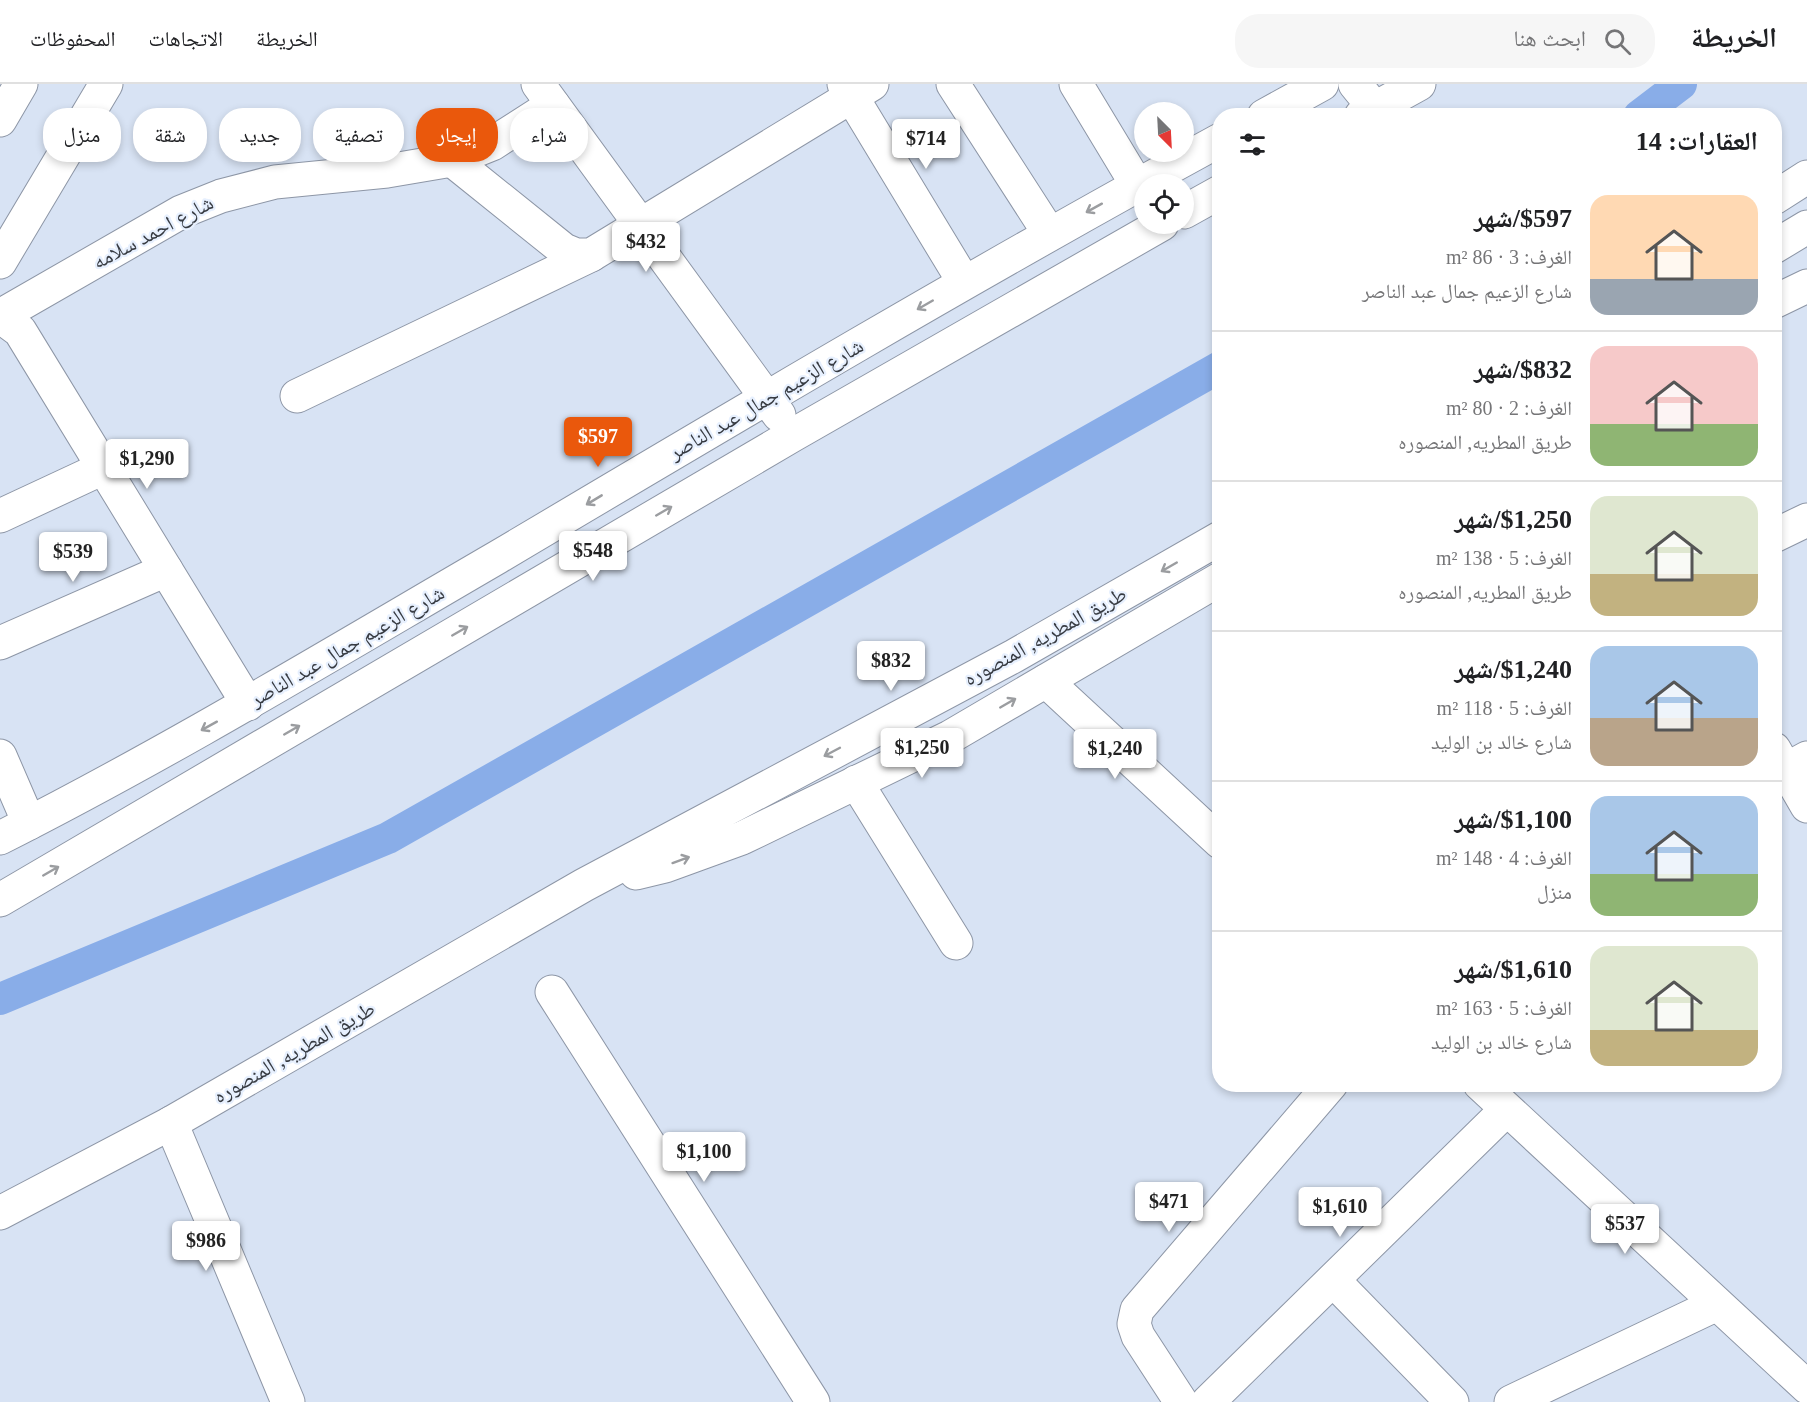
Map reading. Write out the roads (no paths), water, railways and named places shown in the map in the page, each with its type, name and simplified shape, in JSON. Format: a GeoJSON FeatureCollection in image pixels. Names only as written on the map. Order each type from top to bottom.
{"type":"FeatureCollection","features":[{"type":"Feature","properties":{"kind":"street"},"geometry":{"type":"LineString","coordinates":[[0,120],[21,84]]}},
{"type":"Feature","properties":{"kind":"street"},"geometry":{"type":"LineString","coordinates":[[0,262],[106,84]]}},
{"type":"Feature","properties":{"kind":"street"},"geometry":{"type":"LineString","coordinates":[[953,84],[1049,233]]}},
{"type":"Feature","properties":{"kind":"street"},"geometry":{"type":"LineString","coordinates":[[1076,84],[1134,180]]}},
{"type":"Feature","properties":{"kind":"street"},"geometry":{"type":"LineString","coordinates":[[1278,108],[1322,84]]}},
{"type":"Feature","properties":{"kind":"street"},"geometry":{"type":"LineString","coordinates":[[297,396],[591,255],[643,225],[856,88],[964,282]]}},
{"type":"Feature","properties":{"kind":"street"},"geometry":{"type":"LineString","coordinates":[[1368,106],[1412,94]]}},
{"type":"Feature","properties":{"kind":"street"},"geometry":{"type":"LineString","coordinates":[[546,95],[643,225],[793,435]]}},
{"type":"Feature","properties":{"kind":"street","name":"شارع احمد سلامه"},"geometry":{"type":"LineString","coordinates":[[498,139],[546,95]]}},
{"type":"Feature","properties":{"kind":"street","name":"شارع الزعيم جمال عبد الناصر"},"geometry":{"type":"LineString","coordinates":[[1157,174],[1212,144]]}},
{"type":"Feature","properties":{"kind":"street","name":"شارع احمد سلامه"},"geometry":{"type":"LineString","coordinates":[[0,316],[181,212],[221,196],[275,182],[387,171],[440,162]]}},
{"type":"Feature","properties":{"kind":"street"},"geometry":{"type":"LineString","coordinates":[[454,162],[564,250],[576,255],[591,255]]}},
{"type":"Feature","properties":{"kind":"street"},"geometry":{"type":"LineString","coordinates":[[1782,193],[1807,177]]}},
{"type":"Feature","properties":{"kind":"street","name":"شارع الزعيم جمال عبد الناصر"},"geometry":{"type":"LineString","coordinates":[[0,838],[109,782],[248,704],[964,282],[1134,187]]}},
{"type":"Feature","properties":{"kind":"street"},"geometry":{"type":"LineString","coordinates":[[1194,206],[1212,196]]}},
{"type":"Feature","properties":{"kind":"street"},"geometry":{"type":"LineString","coordinates":[[1782,242],[1807,227]]}},
{"type":"Feature","properties":{"kind":"street","name":"شارع الزعيم جمال عبد الناصر"},"geometry":{"type":"LineString","coordinates":[[0,900],[793,435],[1145,234]]}},
{"type":"Feature","properties":{"kind":"street"},"geometry":{"type":"LineString","coordinates":[[1782,298],[1807,286]]}},
{"type":"Feature","properties":{"kind":"street"},"geometry":{"type":"LineString","coordinates":[[0,316],[20,331],[248,704]]}},
{"type":"Feature","properties":{"kind":"street"},"geometry":{"type":"LineString","coordinates":[[0,516],[103,468]]}},
{"type":"Feature","properties":{"kind":"street"},"geometry":{"type":"LineString","coordinates":[[1782,532],[1807,520]]}},
{"type":"Feature","properties":{"kind":"street","name":"طريق المطريه, المنصوره"},"geometry":{"type":"LineString","coordinates":[[0,1213],[171,1123],[584,885],[1014,656],[1212,543]]}},
{"type":"Feature","properties":{"kind":"street"},"geometry":{"type":"LineString","coordinates":[[0,643],[166,570]]}},
{"type":"Feature","properties":{"kind":"street","name":"طريق المطريه, المنصوره"},"geometry":{"type":"LineString","coordinates":[[584,885],[665,866],[742,838],[951,737],[1212,584]]}},
{"type":"Feature","properties":{"kind":"street"},"geometry":{"type":"LineString","coordinates":[[1046,681],[1212,835]]}},
{"type":"Feature","properties":{"kind":"street"},"geometry":{"type":"LineString","coordinates":[[0,756],[29,824]]}},
{"type":"Feature","properties":{"kind":"street"},"geometry":{"type":"LineString","coordinates":[[1789,759],[1807,806]]}},
{"type":"Feature","properties":{"kind":"street"},"geometry":{"type":"LineString","coordinates":[[856,782],[956,943]]}},
{"type":"Feature","properties":{"kind":"street"},"geometry":{"type":"LineString","coordinates":[[552,992],[813,1402]]}},
{"type":"Feature","properties":{"kind":"street"},"geometry":{"type":"LineString","coordinates":[[1181,1402],[1138,1336],[1134,1316],[1324,1092]]}},
{"type":"Feature","properties":{"kind":"street"},"geometry":{"type":"LineString","coordinates":[[1488,1092],[1715,1305],[1807,1387]]}},
{"type":"Feature","properties":{"kind":"street"},"geometry":{"type":"LineString","coordinates":[[1208,1402],[1506,1110]]}},
{"type":"Feature","properties":{"kind":"street"},"geometry":{"type":"LineString","coordinates":[[171,1123],[288,1402]]}},
{"type":"Feature","properties":{"kind":"street"},"geometry":{"type":"LineString","coordinates":[[1333,1280],[1452,1402]]}},
{"type":"Feature","properties":{"kind":"street"},"geometry":{"type":"LineString","coordinates":[[1511,1402],[1715,1305]]}},
{"type":"Feature","properties":{"kind":"waterway"},"geometry":{"type":"LineString","coordinates":[[1650,108],[1681,84]]}},
{"type":"Feature","properties":{"kind":"waterway"},"geometry":{"type":"LineString","coordinates":[[0,999],[388,838],[1212,372]]}}]}
